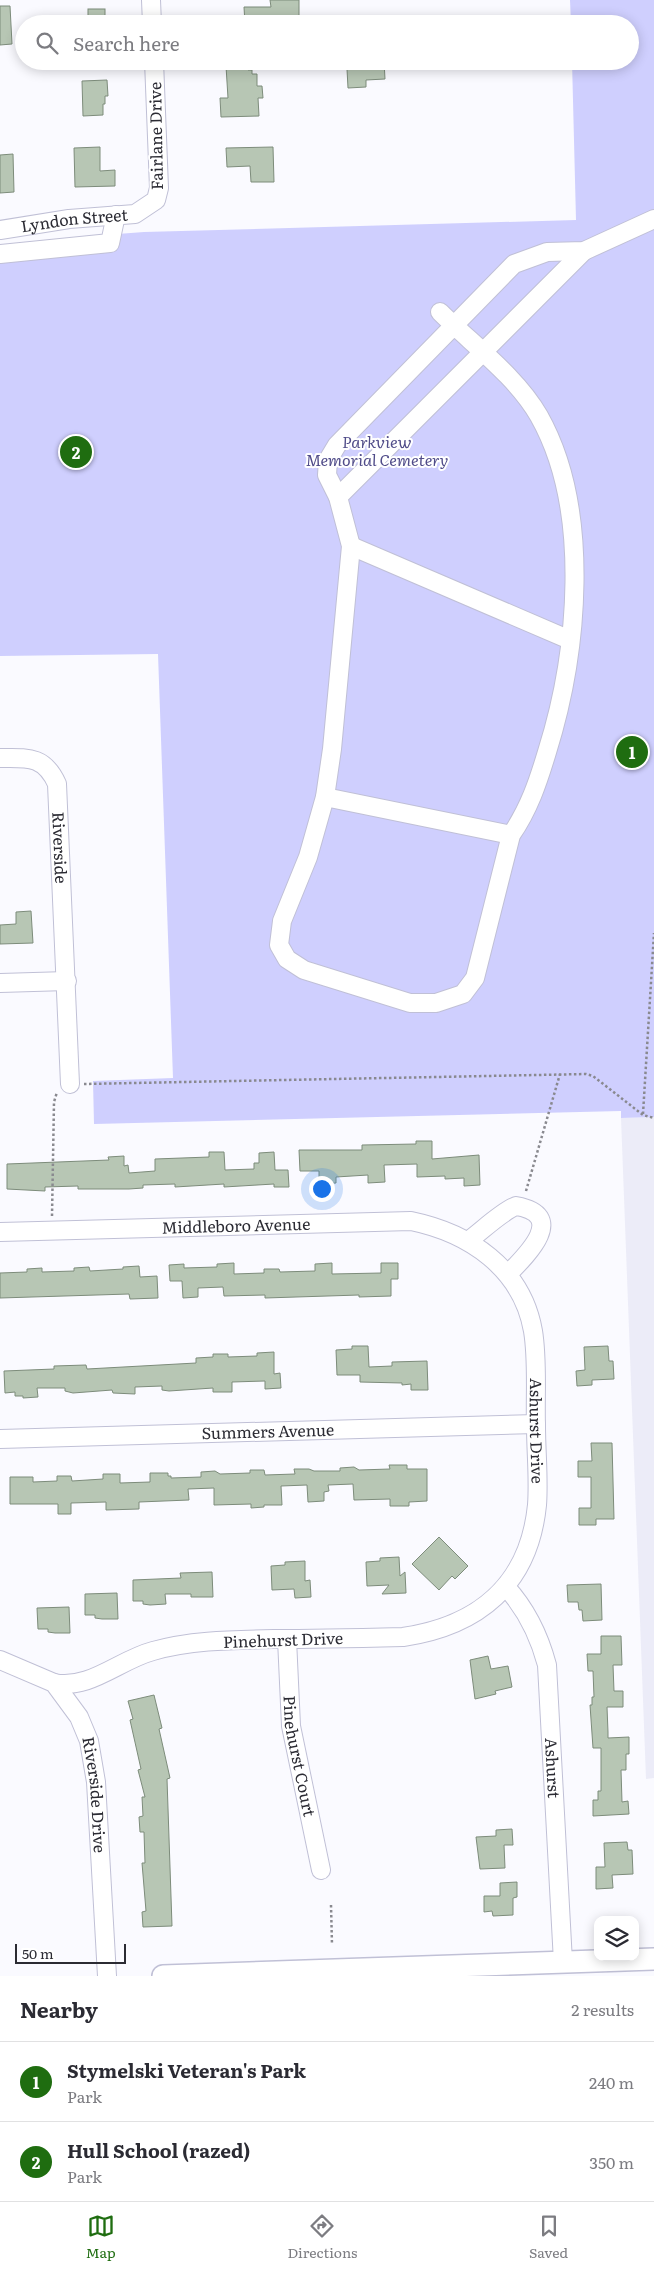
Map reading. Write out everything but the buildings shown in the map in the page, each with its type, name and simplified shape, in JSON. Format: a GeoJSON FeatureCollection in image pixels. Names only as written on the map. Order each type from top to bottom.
{"type":"FeatureCollection","features":[{"type":"Feature","properties":{"kind":"main road"},"geometry":{"type":"LineString","coordinates":[[163,1976],[654,1959]]}},
{"type":"Feature","properties":{"kind":"street"},"geometry":{"type":"LineString","coordinates":[[151,0],[152,15]]}},
{"type":"Feature","properties":{"kind":"street","name":"Fairlane Drive"},"geometry":{"type":"LineString","coordinates":[[148,207],[156,200],[159,188],[154,70]]}},
{"type":"Feature","properties":{"kind":"street","name":"Lyndon Street"},"geometry":{"type":"LineString","coordinates":[[0,230],[68,219],[134,214],[148,207]]}},
{"type":"Feature","properties":{"kind":"street"},"geometry":{"type":"LineString","coordinates":[[0,254],[110,243],[116,215]]}},
{"type":"Feature","properties":{"kind":"street"},"geometry":{"type":"LineString","coordinates":[[338,498],[584,251],[654,219]]}},
{"type":"Feature","properties":{"kind":"street"},"geometry":{"type":"LineString","coordinates":[[440,312],[453,324],[483,352],[510,380],[538,415],[556,453],[566,491],[573,533],[575,573],[570,640],[560,702],[550,743],[531,800],[523,818],[511,835],[484,950],[475,978],[463,994],[436,1003],[410,1003],[304,970],[288,959],[278,946],[282,921],[308,857],[325,797],[351,546],[338,498],[327,475],[328,460],[337,445],[453,324],[514,264],[547,252],[584,251]]}},
{"type":"Feature","properties":{"kind":"street"},"geometry":{"type":"LineString","coordinates":[[351,546],[570,640]]}},
{"type":"Feature","properties":{"kind":"street","name":"Riverside"},"geometry":{"type":"LineString","coordinates":[[0,758],[36,760],[48,769],[57,784],[70,1084]]}},
{"type":"Feature","properties":{"kind":"street"},"geometry":{"type":"LineString","coordinates":[[325,797],[511,835]]}},
{"type":"Feature","properties":{"kind":"street"},"geometry":{"type":"LineString","coordinates":[[0,983],[67,981]]}},
{"type":"Feature","properties":{"kind":"street"},"geometry":{"type":"LineString","coordinates":[[468,1241],[506,1210],[516,1206],[535,1212],[540,1219],[542,1227],[540,1234],[526,1256],[508,1274]]}},
{"type":"Feature","properties":{"kind":"street","name":"Middleboro Avenue"},"geometry":{"type":"LineString","coordinates":[[0,1232],[411,1221],[433,1226],[468,1241],[485,1253]]}},
{"type":"Feature","properties":{"kind":"street","name":"Ashurst Drive"},"geometry":{"type":"LineString","coordinates":[[485,1253],[508,1274],[524,1301],[532,1330],[537,1505],[534,1526],[522,1560],[506,1586]]}},
{"type":"Feature","properties":{"kind":"street","name":"Summers Avenue"},"geometry":{"type":"LineString","coordinates":[[0,1439],[536,1424]]}},
{"type":"Feature","properties":{"kind":"street","name":"Pinehurst Drive"},"geometry":{"type":"LineString","coordinates":[[54,1683],[72,1684],[91,1680],[134,1657],[176,1645],[239,1640],[403,1637],[429,1633],[454,1625],[472,1615],[506,1586]]}},
{"type":"Feature","properties":{"kind":"street","name":"Ashurst"},"geometry":{"type":"LineString","coordinates":[[506,1586],[519,1601],[532,1623],[542,1646],[547,1666],[563,1962]]}},
{"type":"Feature","properties":{"kind":"street","name":"Pinehurst Court"},"geometry":{"type":"LineString","coordinates":[[287,1639],[291,1726],[321,1870]]}},
{"type":"Feature","properties":{"kind":"street"},"geometry":{"type":"LineString","coordinates":[[0,1660],[54,1683]]}},
{"type":"Feature","properties":{"kind":"street","name":"Riverside Drive"},"geometry":{"type":"LineString","coordinates":[[54,1683],[79,1717],[89,1741],[94,1761],[107,1976]]}},
{"type":"Feature","properties":{"kind":"path"},"geometry":{"type":"LineString","coordinates":[[643,1115],[654,933]]}},
{"type":"Feature","properties":{"kind":"path"},"geometry":{"type":"LineString","coordinates":[[526,1191],[560,1074]]}},
{"type":"Feature","properties":{"kind":"path"},"geometry":{"type":"LineString","coordinates":[[52,1230],[54,1102],[58,1089],[70,1084],[586,1074],[593,1076],[643,1115],[654,1118]]}},
{"type":"Feature","properties":{"kind":"path"},"geometry":{"type":"LineString","coordinates":[[331,1905],[332,1944]]}},
{"type":"Feature","properties":{"kind":"shaded area"},"geometry":{"type":"Polygon","coordinates":[[[654,1117],[654,1778],[646,1779],[621,1118],[654,1117]]]}},
{"type":"Feature","properties":{"kind":"green space","name":"Parkview Memorial Cemetery"},"geometry":{"type":"Polygon","coordinates":[[[570,0],[654,0],[654,1117],[621,1118],[621,1111],[94,1124],[93,1081],[173,1078],[158,654],[0,656],[0,250],[91,236],[144,232],[576,220],[572,70],[639,70],[639,15],[571,15],[570,0]]]}},
{"type":"Feature","properties":{"kind":"place","name":"Hull School (razed)"},"geometry":{"type":"Point","coordinates":[76,452]}},
{"type":"Feature","properties":{"kind":"place","name":"Stymelski Veteran's Park"},"geometry":{"type":"Point","coordinates":[632,752]}}]}
